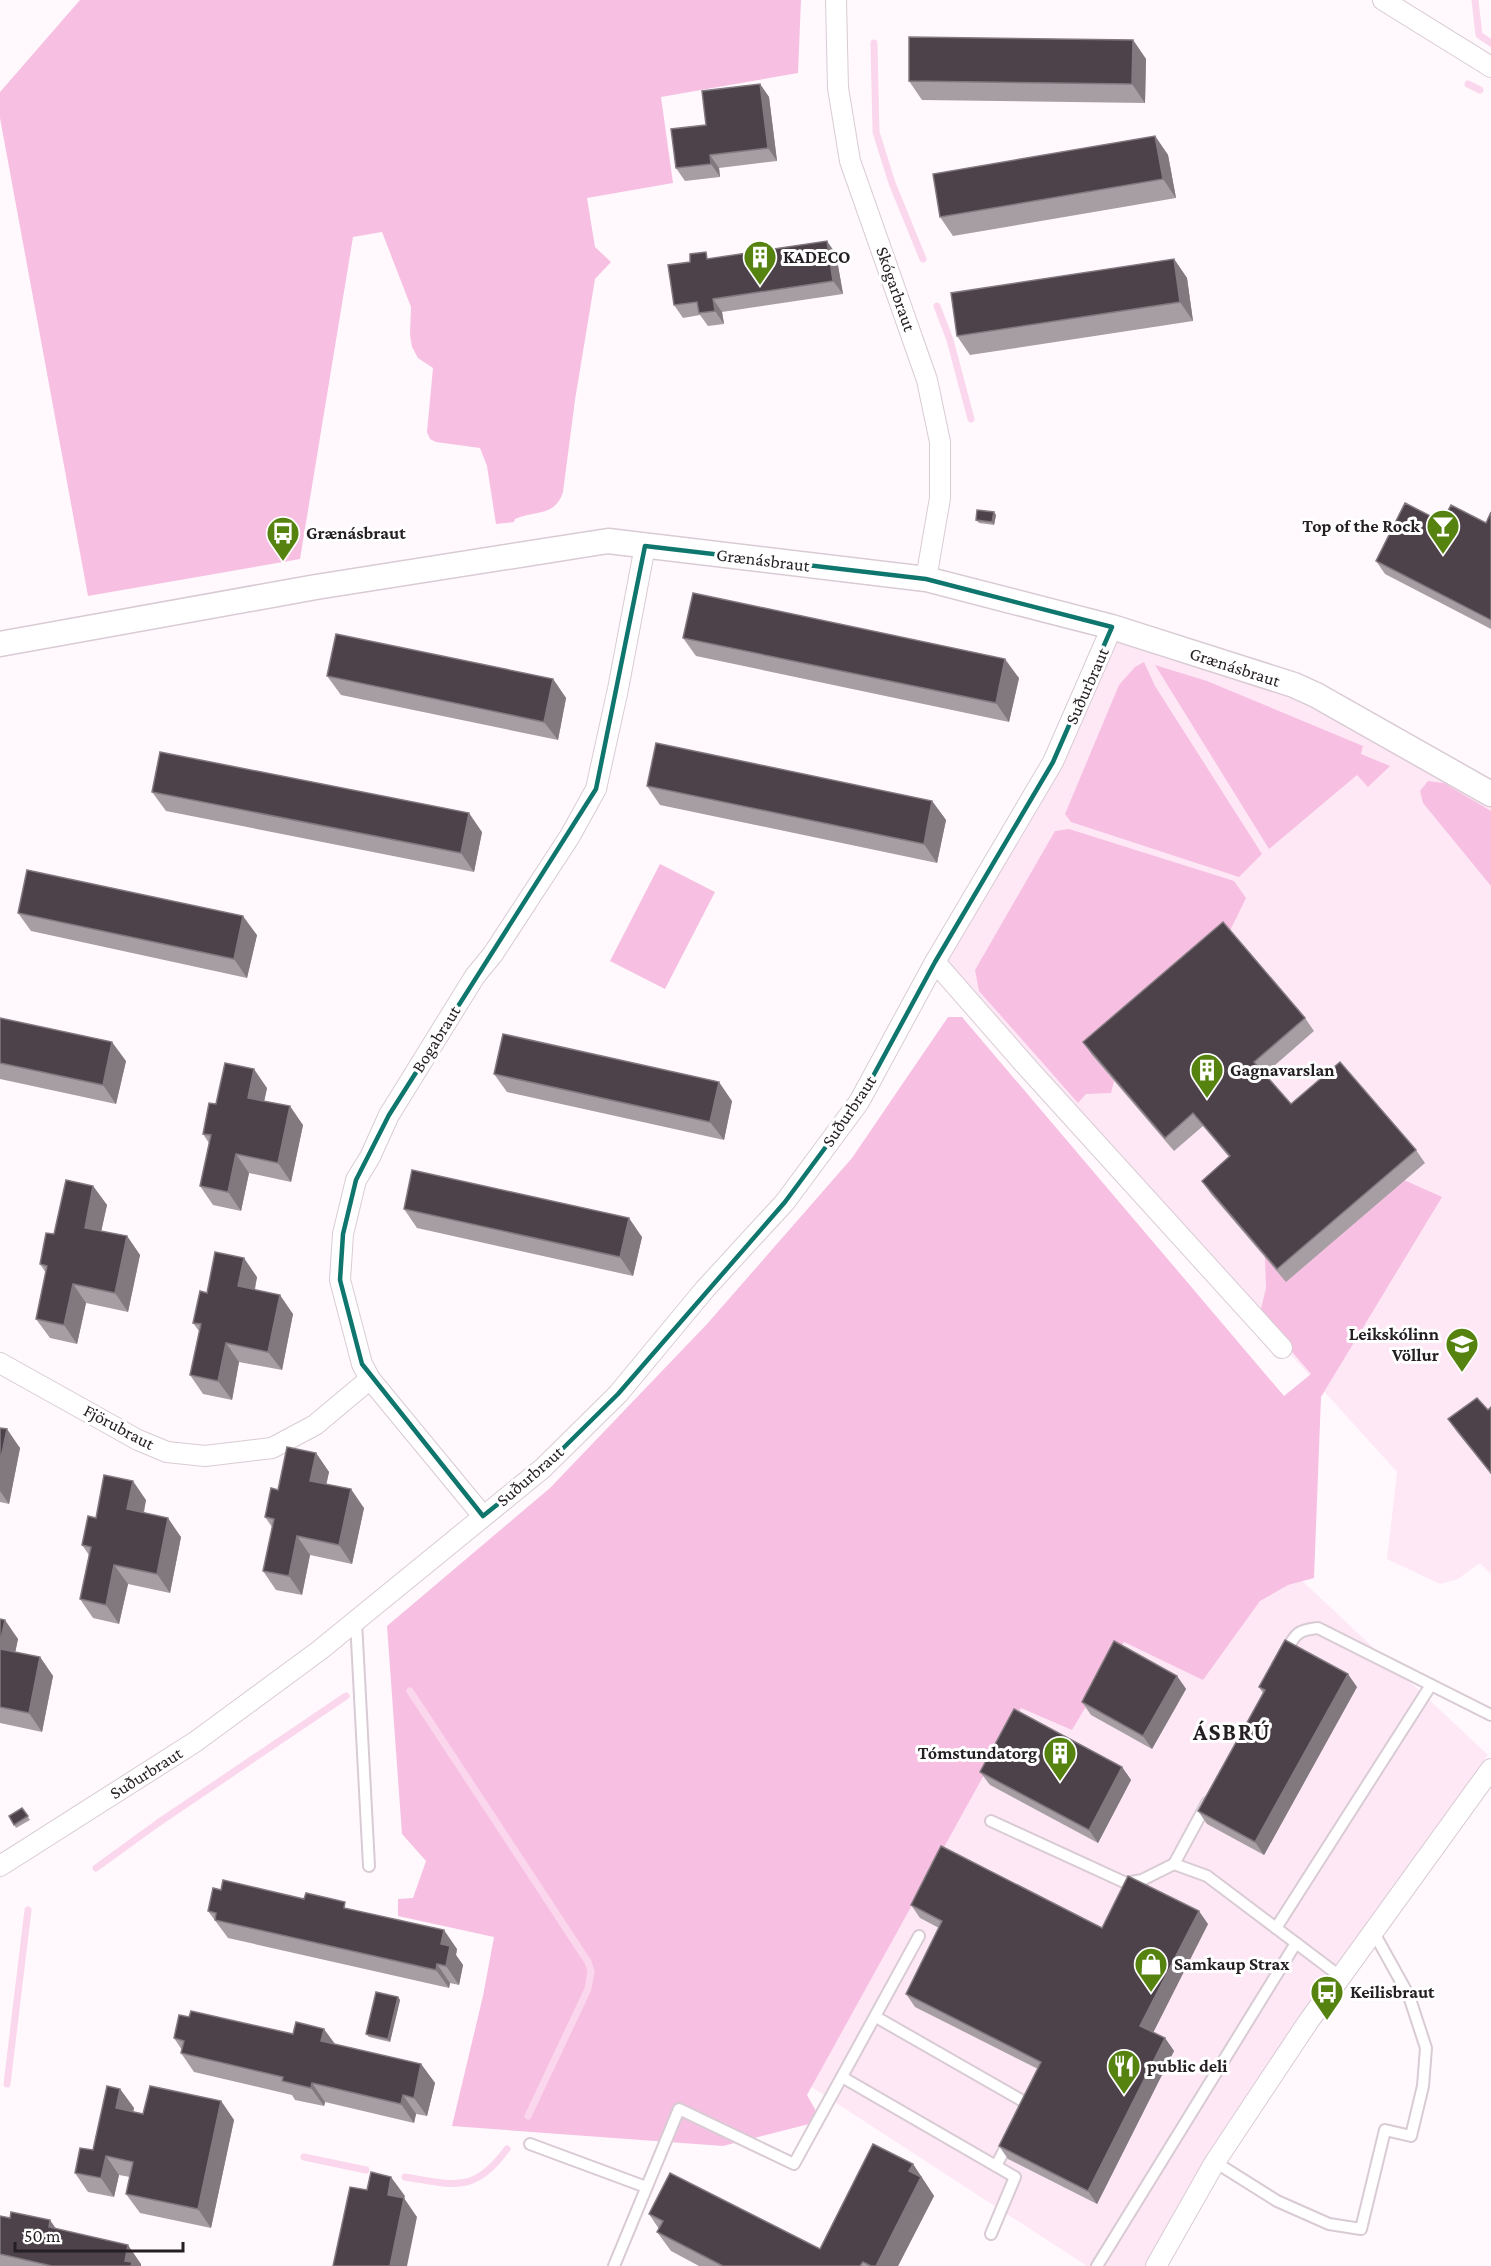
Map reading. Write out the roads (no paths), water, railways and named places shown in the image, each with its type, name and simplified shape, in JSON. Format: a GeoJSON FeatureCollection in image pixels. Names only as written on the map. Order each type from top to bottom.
{"type":"FeatureCollection","features":[{"type":"Feature","properties":{"kind":"street","name":"Skógarbraut"},"geometry":{"type":"LineString","coordinates":[[836,0],[838,88],[850,161],[927,380],[940,442],[940,498],[926,579]]}},
{"type":"Feature","properties":{"kind":"street"},"geometry":{"type":"LineString","coordinates":[[1383,0],[1491,67]]}},
{"type":"Feature","properties":{"kind":"street","name":"Grænásbraut"},"geometry":{"type":"LineString","coordinates":[[0,644],[316,587],[608,541],[926,579],[1112,627],[1294,685],[1316,695],[1491,794]]}},
{"type":"Feature","properties":{"kind":"street","name":"Bogabraut"},"geometry":{"type":"LineString","coordinates":[[483,1516],[370,1379],[362,1364],[340,1280],[343,1234],[356,1180],[370,1157],[389,1114],[475,976],[493,954],[570,836],[596,789],[645,546]]}},
{"type":"Feature","properties":{"kind":"street","name":"Suðurbraut"},"geometry":{"type":"LineString","coordinates":[[0,1866],[195,1742],[320,1650],[543,1468],[618,1394],[705,1288],[785,1202],[859,1102],[935,962],[1053,762],[1112,627]]}},
{"type":"Feature","properties":{"kind":"street"},"geometry":{"type":"LineString","coordinates":[[935,962],[1035,1076],[1282,1348]]}},
{"type":"Feature","properties":{"kind":"street","name":"Fjörubraut"},"geometry":{"type":"LineString","coordinates":[[0,1363],[138,1440],[167,1452],[205,1456],[272,1448],[315,1425],[370,1379]]}},
{"type":"Feature","properties":{"kind":"street"},"geometry":{"type":"LineString","coordinates":[[1156,2266],[1215,2162],[1308,2022],[1491,1769]]}},
{"type":"Feature","properties":{"kind":"lane"},"geometry":{"type":"LineString","coordinates":[[356,1620],[369,1866]]}},
{"type":"Feature","properties":{"kind":"lane"},"geometry":{"type":"LineString","coordinates":[[1278,1666],[1295,1635],[1304,1629],[1318,1628],[1491,1715]]}},
{"type":"Feature","properties":{"kind":"lane"},"geometry":{"type":"LineString","coordinates":[[1276,1928],[1431,1685]]}},
{"type":"Feature","properties":{"kind":"lane"},"geometry":{"type":"LineString","coordinates":[[991,1821],[1126,1883],[1142,1880],[1174,1864],[1213,1791]]}},
{"type":"Feature","properties":{"kind":"lane"},"geometry":{"type":"LineString","coordinates":[[1174,1864],[1207,1876],[1341,1977]]}},
{"type":"Feature","properties":{"kind":"lane"},"geometry":{"type":"LineString","coordinates":[[1215,2162],[1277,2201],[1329,2224],[1361,2229],[1385,2130],[1411,2136],[1423,2086],[1426,2048],[1409,1996],[1374,1933]]}},
{"type":"Feature","properties":{"kind":"lane"},"geometry":{"type":"LineString","coordinates":[[614,2266],[679,2109],[794,2164],[919,1936]]}},
{"type":"Feature","properties":{"kind":"lane"},"geometry":{"type":"LineString","coordinates":[[1096,2266],[1296,1943]]}},
{"type":"Feature","properties":{"kind":"lane"},"geometry":{"type":"LineString","coordinates":[[876,2017],[1028,2104],[996,2166]]}},
{"type":"Feature","properties":{"kind":"lane"},"geometry":{"type":"LineString","coordinates":[[842,2077],[1015,2177],[990,2234]]}},
{"type":"Feature","properties":{"kind":"lane"},"geometry":{"type":"LineString","coordinates":[[530,2144],[646,2187]]}},
{"type":"Feature","properties":{"kind":"waterway"},"geometry":{"type":"LineString","coordinates":[[1475,0],[1479,35],[1491,43]]}},
{"type":"Feature","properties":{"kind":"waterway"},"geometry":{"type":"LineString","coordinates":[[874,43],[876,132],[892,183],[923,259]]}},
{"type":"Feature","properties":{"kind":"waterway"},"geometry":{"type":"LineString","coordinates":[[1468,84],[1480,90]]}},
{"type":"Feature","properties":{"kind":"waterway"},"geometry":{"type":"LineString","coordinates":[[937,306],[950,340],[971,419]]}},
{"type":"Feature","properties":{"kind":"waterway"},"geometry":{"type":"LineString","coordinates":[[410,1691],[588,1962],[591,1971],[588,1989],[528,2116]]}},
{"type":"Feature","properties":{"kind":"waterway"},"geometry":{"type":"LineString","coordinates":[[96,1868],[158,1823],[346,1696]]}},
{"type":"Feature","properties":{"kind":"waterway"},"geometry":{"type":"LineString","coordinates":[[7,2084],[28,1910]]}},
{"type":"Feature","properties":{"kind":"waterway"},"geometry":{"type":"LineString","coordinates":[[405,2177],[451,2184],[473,2180],[495,2163],[507,2149]]}},
{"type":"Feature","properties":{"kind":"waterway"},"geometry":{"type":"LineString","coordinates":[[304,2157],[366,2170]]}},
{"type":"Feature","properties":{"kind":"place","name":"KADECO"},"geometry":{"type":"Point","coordinates":[760,286]}},
{"type":"Feature","properties":{"kind":"place","name":"Top of the Rock"},"geometry":{"type":"Point","coordinates":[1443,555]}},
{"type":"Feature","properties":{"kind":"place","name":"Grænásbraut"},"geometry":{"type":"Point","coordinates":[283,562]}},
{"type":"Feature","properties":{"kind":"place","name":"Gagnavarslan"},"geometry":{"type":"Point","coordinates":[1207,1099]}},
{"type":"Feature","properties":{"kind":"place","name":"Leikskólinn Völlur"},"geometry":{"type":"Point","coordinates":[1462,1373]}},
{"type":"Feature","properties":{"kind":"place","name":"Tómstundatorg"},"geometry":{"type":"Point","coordinates":[1060,1782]}},
{"type":"Feature","properties":{"kind":"place","name":"Samkaup Strax"},"geometry":{"type":"Point","coordinates":[1151,1993]}},
{"type":"Feature","properties":{"kind":"place","name":"Keilisbraut"},"geometry":{"type":"Point","coordinates":[1327,2021]}},
{"type":"Feature","properties":{"kind":"place","name":"public deli"},"geometry":{"type":"Point","coordinates":[1124,2095]}},
{"type":"Feature","properties":{"kind":"district","name":"ÁSBRÚ"},"geometry":{"type":"Point","coordinates":[1232,1731]}}]}
